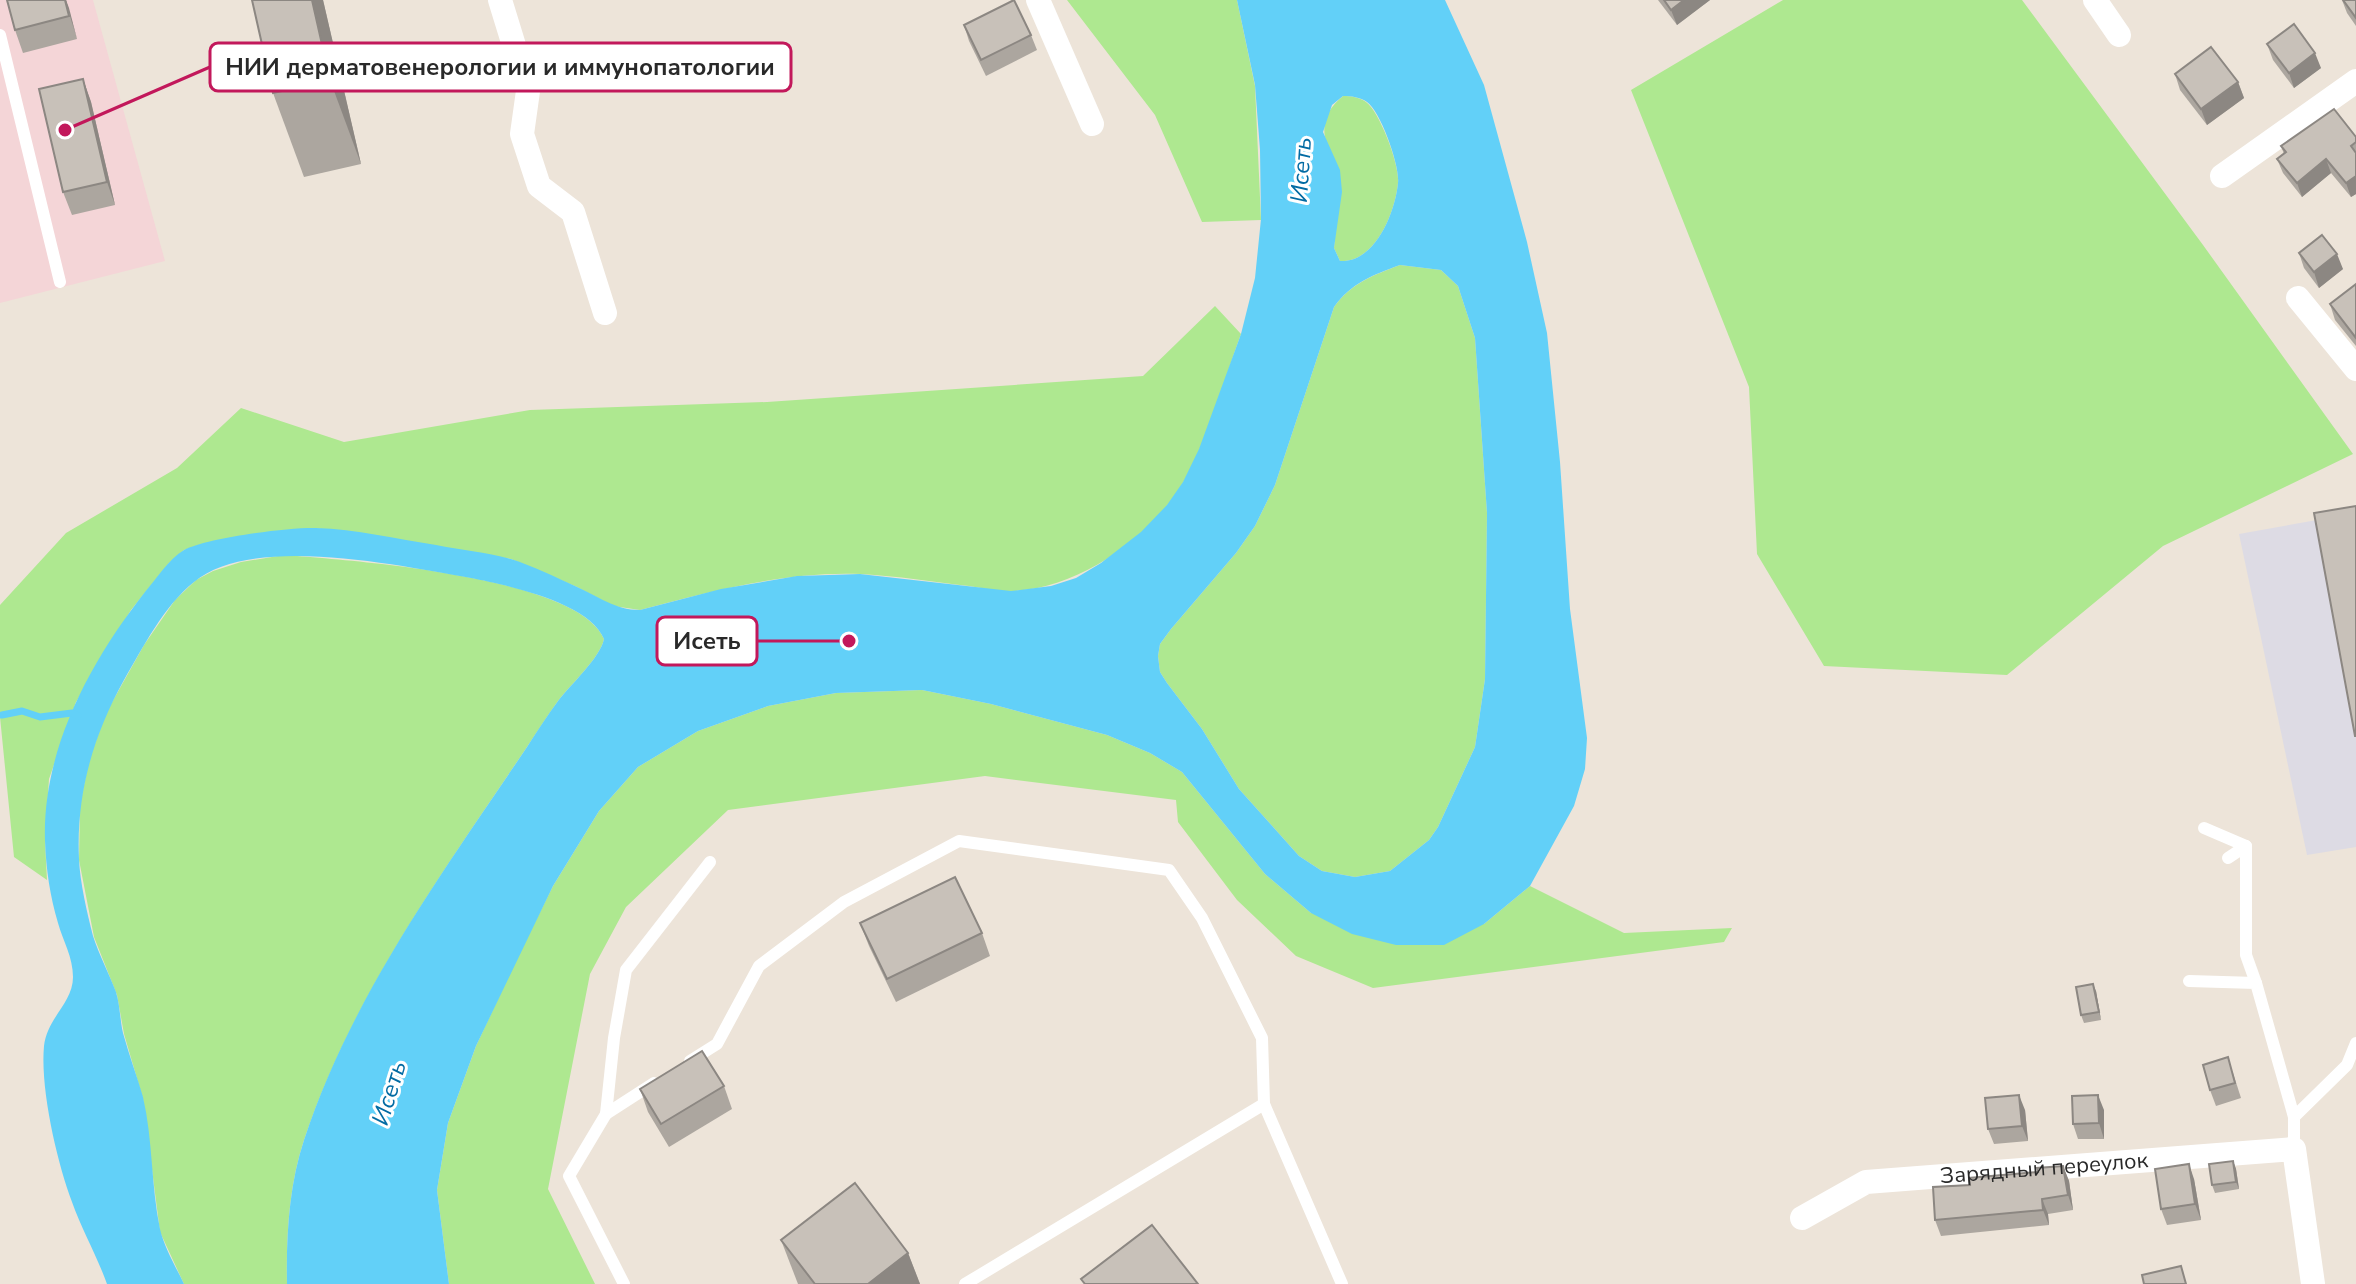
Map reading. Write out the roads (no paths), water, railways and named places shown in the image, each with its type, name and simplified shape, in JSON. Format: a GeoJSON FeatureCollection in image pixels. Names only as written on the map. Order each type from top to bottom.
{"type":"FeatureCollection","features":[{"type":"Feature","properties":{"kind":"street"},"geometry":{"type":"LineString","coordinates":[[500,0],[528,91],[522,134],[539,186],[573,212],[605,313]]}},
{"type":"Feature","properties":{"kind":"street"},"geometry":{"type":"LineString","coordinates":[[1038,0],[1092,124]]}},
{"type":"Feature","properties":{"kind":"street"},"geometry":{"type":"LineString","coordinates":[[2095,0],[2119,35]]}},
{"type":"Feature","properties":{"kind":"street"},"geometry":{"type":"LineString","coordinates":[[2222,176],[2356,81]]}},
{"type":"Feature","properties":{"kind":"street"},"geometry":{"type":"LineString","coordinates":[[2298,298],[2356,369]]}},
{"type":"Feature","properties":{"kind":"street"},"geometry":{"type":"LineString","coordinates":[[2294,1149],[2313,1284]]}},
{"type":"Feature","properties":{"kind":"street","name":"Зарядный переулок"},"geometry":{"type":"LineString","coordinates":[[1802,1218],[1866,1182],[2294,1149]]}},
{"type":"Feature","properties":{"kind":"lane"},"geometry":{"type":"LineString","coordinates":[[0,35],[60,282]]}},
{"type":"Feature","properties":{"kind":"lane"},"geometry":{"type":"LineString","coordinates":[[2204,828],[2246,846]]}},
{"type":"Feature","properties":{"kind":"lane"},"geometry":{"type":"LineString","coordinates":[[680,1067],[717,1044],[759,966],[844,902],[959,841],[1169,870],[1202,918],[1262,1038],[1264,1104],[1342,1284]]}},
{"type":"Feature","properties":{"kind":"lane"},"geometry":{"type":"LineString","coordinates":[[2228,858],[2246,846]]}},
{"type":"Feature","properties":{"kind":"lane"},"geometry":{"type":"LineString","coordinates":[[2246,846],[2246,955],[2294,1117],[2294,1149]]}},
{"type":"Feature","properties":{"kind":"lane"},"geometry":{"type":"LineString","coordinates":[[624,1284],[569,1176],[606,1114],[614,1038],[626,970],[710,862]]}},
{"type":"Feature","properties":{"kind":"lane"},"geometry":{"type":"LineString","coordinates":[[2189,981],[2256,983]]}},
{"type":"Feature","properties":{"kind":"lane"},"geometry":{"type":"LineString","coordinates":[[2294,1117],[2347,1065],[2356,1043]]}},
{"type":"Feature","properties":{"kind":"lane"},"geometry":{"type":"LineString","coordinates":[[606,1114],[668,1075]]}},
{"type":"Feature","properties":{"kind":"lane"},"geometry":{"type":"LineString","coordinates":[[965,1284],[1264,1104]]}},
{"type":"Feature","properties":{"kind":"water"},"geometry":{"type":"Polygon","coordinates":[[[1237,0],[1445,0],[1484,85],[1527,242],[1547,333],[1570,609],[1587,738],[1585,769],[1574,806],[1530,886],[1484,924],[1444,945],[1396,945],[1352,934],[1311,913],[1265,874],[1182,772],[1150,753],[1107,735],[991,704],[922,690],[836,693],[768,706],[698,731],[638,767],[599,811],[553,886],[476,1046],[448,1123],[437,1190],[449,1284],[287,1284],[290,1211],[299,1157],[347,1035],[432,888],[546,718],[591,662],[604,639],[595,626],[565,605],[525,591],[471,578],[328,557],[252,559],[220,567],[183,592],[164,615],[124,680],[95,744],[80,811],[80,868],[84,898],[93,936],[116,992],[123,1033],[143,1097],[160,1229],[184,1284],[107,1284],[66,1186],[47,1104],[43,1063],[46,1036],[69,995],[73,977],[49,882],[46,807],[61,741],[88,678],[125,619],[168,564],[184,550],[210,541],[287,529],[331,529],[502,557],[536,568],[615,605],[640,610],[721,589],[797,576],[860,574],[1011,591],[1051,586],[1076,578],[1141,532],[1167,505],[1183,482],[1199,449],[1241,334],[1255,278],[1261,219],[1255,85],[1237,0]],[[1343,96],[1332,105],[1323,132],[1340,170],[1342,192],[1334,248],[1340,261],[1363,254],[1373,245],[1388,221],[1398,183],[1393,153],[1378,116],[1364,100],[1343,96]],[[1400,265],[1355,286],[1334,307],[1275,485],[1255,526],[1171,629],[1160,644],[1158,656],[1160,672],[1202,729],[1239,789],[1299,856],[1322,871],[1355,877],[1390,871],[1429,840],[1438,827],[1475,747],[1485,679],[1487,513],[1475,338],[1458,286],[1441,270],[1400,265]]]}},
{"type":"Feature","properties":{"kind":"waterway"},"geometry":{"type":"LineString","coordinates":[[2,715],[22,711],[40,717],[72,713],[78,716]]}},
{"type":"Feature","properties":{"kind":"place","name":"НИИ дерматовенерологии и иммунопатологии"},"geometry":{"type":"Point","coordinates":[65,130]}},
{"type":"Feature","properties":{"kind":"place","name":"Исеть"},"geometry":{"type":"Point","coordinates":[849,641]}}]}
